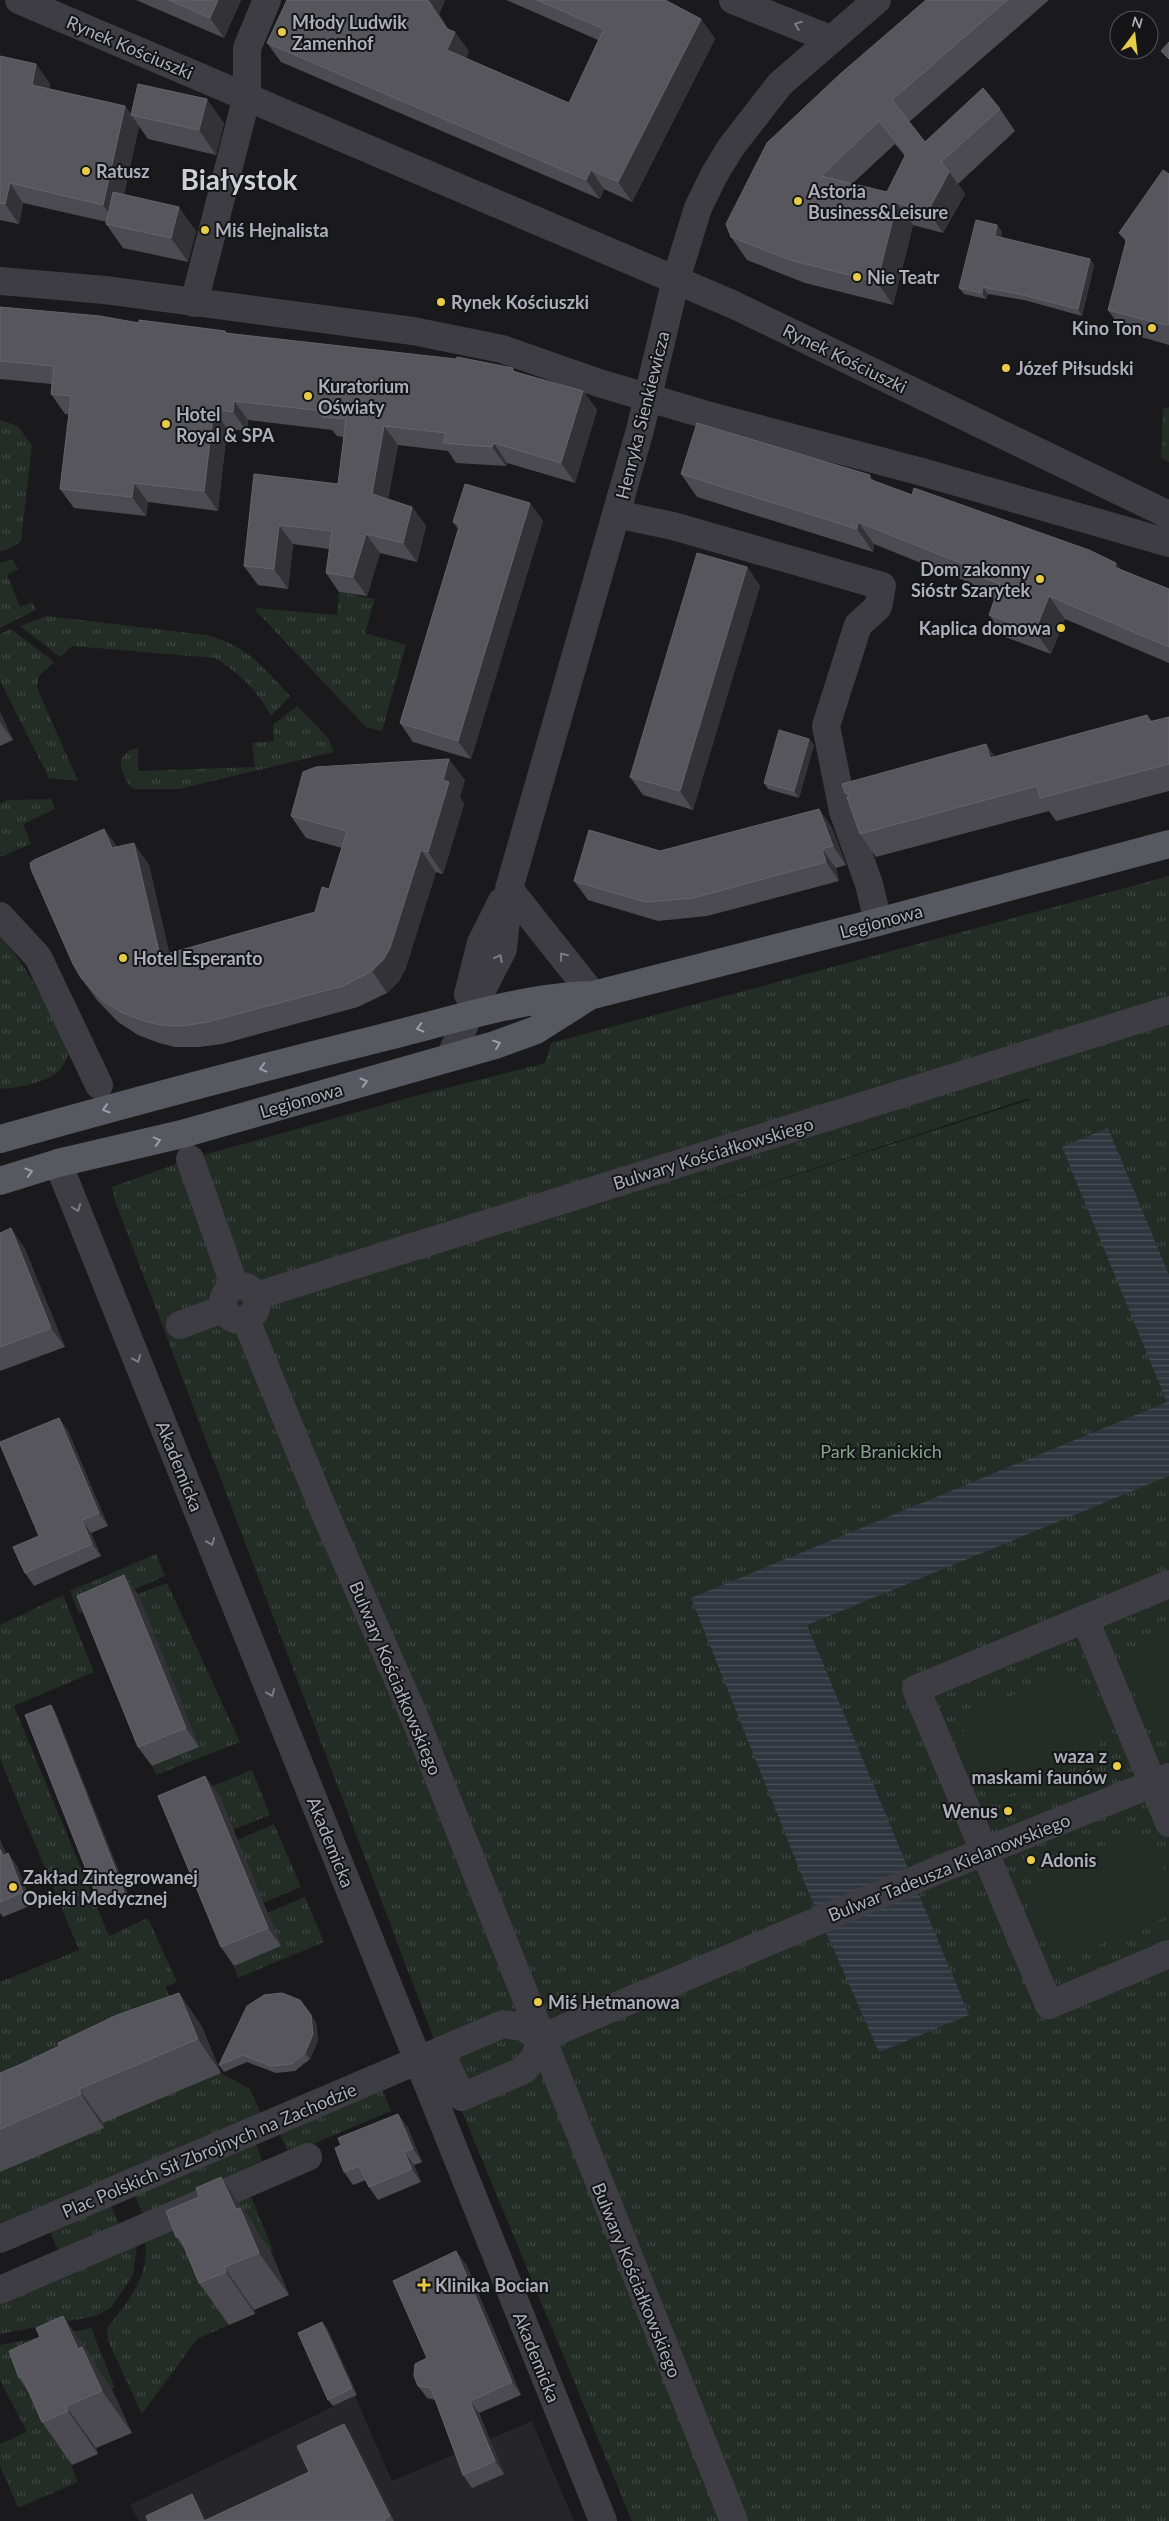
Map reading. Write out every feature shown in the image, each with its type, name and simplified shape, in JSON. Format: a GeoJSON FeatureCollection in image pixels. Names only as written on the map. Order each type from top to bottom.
{"type":"FeatureCollection","features":[{"type":"Feature","properties":{"kind":"main road","name":"Legionowa"},"geometry":{"type":"LineString","coordinates":[[0,1138],[176,1090],[468,1017],[569,995],[593,994],[878,922],[1169,844]]}},
{"type":"Feature","properties":{"kind":"main road","name":"Legionowa"},"geometry":{"type":"LineString","coordinates":[[0,1181],[58,1163],[148,1144],[495,1045],[536,1030],[593,994]]}},
{"type":"Feature","properties":{"kind":"street","name":"Rynek Kościuszki"},"geometry":{"type":"LineString","coordinates":[[19,0],[732,304],[1169,515]]}},
{"type":"Feature","properties":{"kind":"street"},"geometry":{"type":"LineString","coordinates":[[194,303],[247,96],[247,48],[267,0]]}},
{"type":"Feature","properties":{"kind":"street"},"geometry":{"type":"LineString","coordinates":[[733,0],[830,38]]}},
{"type":"Feature","properties":{"kind":"street","name":"Henryka Sienkiewicza"},"geometry":{"type":"LineString","coordinates":[[450,1058],[468,1017],[468,986],[481,943],[509,889],[616,514],[648,398],[676,280],[698,208],[714,175],[732,147],[780,84],[830,38],[877,0]]}},
{"type":"Feature","properties":{"kind":"street"},"geometry":{"type":"LineString","coordinates":[[0,281],[96,289],[413,331],[467,342],[502,350],[648,398],[922,472],[1169,543]]}},
{"type":"Feature","properties":{"kind":"street"},"geometry":{"type":"LineString","coordinates":[[616,514],[673,526],[882,586],[878,607],[858,625],[826,726],[843,811],[869,884],[878,922]]}},
{"type":"Feature","properties":{"kind":"street"},"geometry":{"type":"LineString","coordinates":[[509,889],[593,994]]}},
{"type":"Feature","properties":{"kind":"street"},"geometry":{"type":"LineString","coordinates":[[0,916],[38,957],[99,1085]]}},
{"type":"Feature","properties":{"kind":"street","name":"Bulwary Kościałkowskiego"},"geometry":{"type":"LineString","coordinates":[[180,1325],[240,1303],[1169,1010]]}},
{"type":"Feature","properties":{"kind":"street","name":"Bulwary Kościałkowskiego"},"geometry":{"type":"LineString","coordinates":[[190,1158],[240,1303],[331,1527],[414,1716],[734,2521]]}},
{"type":"Feature","properties":{"kind":"street","name":"Akademicka"},"geometry":{"type":"LineString","coordinates":[[58,1163],[429,2056],[603,2521]]}},
{"type":"Feature","properties":{"kind":"street"},"geometry":{"type":"LineString","coordinates":[[1169,1584],[916,1689],[1049,2005],[1169,1954]]}},
{"type":"Feature","properties":{"kind":"street"},"geometry":{"type":"LineString","coordinates":[[1085,1619],[1161,1781],[1169,1823]]}},
{"type":"Feature","properties":{"kind":"street","name":"Bulwar Tadeusza Kielanowskiego"},"geometry":{"type":"LineString","coordinates":[[541,2038],[931,1873],[1161,1781]]}},
{"type":"Feature","properties":{"kind":"street"},"geometry":{"type":"LineString","coordinates":[[503,2024],[523,2026],[541,2038],[535,2057],[524,2070],[462,2097],[429,2056],[503,2024]]}},
{"type":"Feature","properties":{"kind":"street","name":"Plac Polskich Sił Zbrojnych na Zachodzie"},"geometry":{"type":"LineString","coordinates":[[0,2239],[429,2056]]}},
{"type":"Feature","properties":{"kind":"street"},"geometry":{"type":"LineString","coordinates":[[0,2290],[308,2157]]}},
{"type":"Feature","properties":{"kind":"shaded area"},"geometry":{"type":"Polygon","coordinates":[[[1108,1128],[1169,1275],[1169,1476],[807,1625],[969,2015],[879,2052],[810,1896],[691,1598],[1167,1402],[1062,1147],[1108,1128]]]}},
{"type":"Feature","properties":{"kind":"shaded area"},"geometry":{"type":"Polygon","coordinates":[[[355,2396],[392,2481],[532,2421],[574,2521],[139,2521],[130,2505],[355,2396]]]}},
{"type":"Feature","properties":{"kind":"green space"},"geometry":{"type":"Polygon","coordinates":[[[1169,407],[1169,462],[1161,458],[1163,409],[1169,407]]]}},
{"type":"Feature","properties":{"kind":"green space"},"geometry":{"type":"Polygon","coordinates":[[[0,420],[18,426],[32,446],[21,541],[15,546],[0,552],[0,420]]]}},
{"type":"Feature","properties":{"kind":"green space"},"geometry":{"type":"Polygon","coordinates":[[[12,559],[18,569],[7,574],[20,607],[32,602],[36,610],[0,628],[0,563],[12,559]]]}},
{"type":"Feature","properties":{"kind":"green space"},"geometry":{"type":"Polygon","coordinates":[[[339,592],[375,599],[365,633],[406,645],[382,731],[366,727],[256,611],[257,608],[337,615],[339,592]]]}},
{"type":"Feature","properties":{"kind":"green space"},"geometry":{"type":"Polygon","coordinates":[[[47,616],[206,635],[244,651],[262,666],[290,696],[271,716],[260,698],[247,683],[215,658],[72,646],[60,657],[20,626],[47,616]]]}},
{"type":"Feature","properties":{"kind":"green space"},"geometry":{"type":"Polygon","coordinates":[[[11,629],[54,662],[39,676],[37,688],[78,781],[49,778],[0,681],[0,634],[11,629]]]}},
{"type":"Feature","properties":{"kind":"green space"},"geometry":{"type":"Polygon","coordinates":[[[297,706],[328,738],[334,752],[179,789],[134,789],[128,784],[121,768],[121,759],[128,751],[138,748],[138,771],[255,767],[252,743],[274,741],[273,725],[297,706]]]}},
{"type":"Feature","properties":{"kind":"green space"},"geometry":{"type":"Polygon","coordinates":[[[51,799],[55,809],[23,824],[31,844],[0,857],[0,804],[8,800],[51,799]]]}},
{"type":"Feature","properties":{"kind":"green space","name":"Park Branickich"},"geometry":{"type":"Polygon","coordinates":[[[1169,876],[1169,2521],[632,2521],[456,2097],[115,1201],[112,1187],[190,1159],[396,1101],[545,1063],[551,1043],[1169,876]],[[1029,1098],[666,1217],[1029,1100],[1029,1098]]]}},
{"type":"Feature","properties":{"kind":"green space"},"geometry":{"type":"Polygon","coordinates":[[[0,936],[30,976],[70,1051],[61,1069],[50,1077],[14,1088],[0,1088],[0,936]]]}},
{"type":"Feature","properties":{"kind":"green space"},"geometry":{"type":"Polygon","coordinates":[[[156,1554],[165,1576],[79,1614],[70,1591],[156,1554]]]}},
{"type":"Feature","properties":{"kind":"green space"},"geometry":{"type":"Polygon","coordinates":[[[167,1583],[240,1742],[156,1775],[152,1766],[199,1746],[138,1594],[167,1583]]]}},
{"type":"Feature","properties":{"kind":"green space"},"geometry":{"type":"Polygon","coordinates":[[[63,1595],[94,1672],[14,1706],[109,1936],[148,1918],[177,1982],[166,1987],[171,2002],[0,2077],[0,1982],[79,1950],[0,1759],[0,1625],[63,1595]]]}},
{"type":"Feature","properties":{"kind":"green space"},"geometry":{"type":"Polygon","coordinates":[[[1169,1633],[1169,1729],[1160,1722],[1149,1722],[1145,1713],[1138,1713],[1135,1705],[1139,1701],[1134,1692],[1129,1692],[1125,1683],[1130,1678],[1125,1669],[1133,1660],[1134,1647],[1169,1633]]]}},
{"type":"Feature","properties":{"kind":"green space"},"geometry":{"type":"Polygon","coordinates":[[[1062,1675],[1071,1683],[1084,1683],[1089,1693],[1093,1693],[1098,1699],[1093,1704],[1096,1713],[1104,1716],[1106,1720],[1102,1728],[1105,1736],[1097,1749],[1098,1758],[1001,1798],[992,1790],[980,1790],[976,1781],[970,1781],[966,1777],[970,1768],[966,1760],[960,1760],[957,1751],[961,1746],[957,1737],[965,1728],[966,1715],[1062,1675]]]}},
{"type":"Feature","properties":{"kind":"green space"},"geometry":{"type":"Polygon","coordinates":[[[252,1770],[270,1815],[233,1830],[167,1805],[252,1770]]]}},
{"type":"Feature","properties":{"kind":"green space"},"geometry":{"type":"Polygon","coordinates":[[[274,1824],[301,1887],[263,1903],[237,1840],[274,1824]]]}},
{"type":"Feature","properties":{"kind":"green space"},"geometry":{"type":"Polygon","coordinates":[[[1130,1834],[1140,1842],[1152,1842],[1157,1853],[1164,1853],[1166,1858],[1161,1864],[1165,1872],[1169,1873],[1169,1901],[1165,1908],[1166,1917],[1070,1957],[1061,1949],[1049,1949],[1044,1940],[1038,1940],[1035,1936],[1039,1928],[1034,1919],[1025,1915],[1025,1910],[1029,1905],[1025,1896],[1033,1887],[1034,1874],[1130,1834]]]}},
{"type":"Feature","properties":{"kind":"green space"},"geometry":{"type":"Polygon","coordinates":[[[305,1897],[324,1942],[238,1978],[234,1966],[281,1946],[267,1913],[305,1897]]]}},
{"type":"Feature","properties":{"kind":"green space"},"geometry":{"type":"Polygon","coordinates":[[[221,2073],[250,2089],[261,2114],[0,2224],[0,2172],[102,2123],[221,2073]]]}},
{"type":"Feature","properties":{"kind":"green space"},"geometry":{"type":"Polygon","coordinates":[[[382,2089],[391,2111],[289,2154],[279,2132],[382,2089]]]}},
{"type":"Feature","properties":{"kind":"green space"},"geometry":{"type":"Polygon","coordinates":[[[255,2142],[264,2165],[144,2217],[134,2194],[255,2142]]]}},
{"type":"Feature","properties":{"kind":"green space"},"geometry":{"type":"Polygon","coordinates":[[[248,2189],[273,2250],[209,2278],[229,2325],[197,2339],[142,2414],[108,2341],[107,2328],[129,2299],[140,2278],[146,2255],[145,2242],[248,2189]]]}},
{"type":"Feature","properties":{"kind":"green space"},"geometry":{"type":"Polygon","coordinates":[[[110,2203],[120,2227],[59,2252],[49,2229],[110,2203]]]}},
{"type":"Feature","properties":{"kind":"green space"},"geometry":{"type":"Polygon","coordinates":[[[137,2246],[133,2275],[111,2308],[96,2316],[0,2334],[0,2296],[137,2246]]]}},
{"type":"Feature","properties":{"kind":"green space"},"geometry":{"type":"Polygon","coordinates":[[[91,2328],[115,2388],[52,2419],[78,2482],[18,2508],[0,2465],[0,2444],[27,2432],[0,2380],[0,2345],[91,2328]]]}},
{"type":"Feature","properties":{"kind":"building"},"geometry":{"type":"Polygon","coordinates":[[[169,0],[218,0],[210,18],[169,0]]]}},
{"type":"Feature","properties":{"kind":"building"},"geometry":{"type":"Polygon","coordinates":[[[287,0],[428,0],[447,29],[455,32],[447,50],[569,103],[604,29],[537,0],[665,0],[701,19],[618,182],[591,170],[586,180],[267,43],[287,0]]]}},
{"type":"Feature","properties":{"kind":"building"},"geometry":{"type":"Polygon","coordinates":[[[926,0],[1007,0],[892,100],[925,142],[983,88],[1000,109],[941,162],[949,172],[928,211],[897,203],[877,282],[790,260],[731,237],[726,224],[767,143],[839,75],[926,0]],[[879,121],[821,176],[887,192],[906,154],[879,121]]]}},
{"type":"Feature","properties":{"kind":"building"},"geometry":{"type":"Polygon","coordinates":[[[1169,42],[1169,59],[1161,51],[1169,42]]]}},
{"type":"Feature","properties":{"kind":"building"},"geometry":{"type":"Polygon","coordinates":[[[0,56],[36,64],[32,85],[125,106],[103,205],[10,183],[5,204],[0,203],[0,56]]]}},
{"type":"Feature","properties":{"kind":"building"},"geometry":{"type":"Polygon","coordinates":[[[138,84],[207,99],[199,130],[131,115],[138,84]]]}},
{"type":"Feature","properties":{"kind":"building"},"geometry":{"type":"Polygon","coordinates":[[[1163,170],[1169,174],[1169,325],[1108,310],[1127,238],[1119,233],[1163,170]]]}},
{"type":"Feature","properties":{"kind":"building"},"geometry":{"type":"Polygon","coordinates":[[[113,192],[179,207],[171,238],[106,224],[113,192]]]}},
{"type":"Feature","properties":{"kind":"building"},"geometry":{"type":"Polygon","coordinates":[[[976,220],[997,225],[995,236],[1090,259],[1078,309],[983,287],[982,293],[959,288],[976,220]]]}},
{"type":"Feature","properties":{"kind":"building"},"geometry":{"type":"Polygon","coordinates":[[[0,307],[100,316],[139,323],[139,320],[225,331],[225,333],[456,359],[457,357],[513,368],[512,371],[583,391],[561,463],[494,443],[492,447],[443,443],[446,433],[384,426],[372,494],[412,507],[403,543],[366,534],[353,577],[326,573],[332,531],[279,525],[274,569],[244,566],[254,474],[338,484],[346,419],[323,417],[324,411],[234,401],[233,412],[214,409],[204,491],[134,483],[132,497],[60,489],[71,396],[51,394],[54,366],[0,361],[0,307]]]}},
{"type":"Feature","properties":{"kind":"building"},"geometry":{"type":"Polygon","coordinates":[[[697,423],[870,475],[869,479],[912,495],[914,488],[1089,550],[1116,563],[1114,567],[1169,589],[1169,647],[1049,596],[1035,631],[989,615],[1000,584],[964,571],[966,565],[858,522],[857,529],[681,474],[697,423]]]}},
{"type":"Feature","properties":{"kind":"building"},"geometry":{"type":"Polygon","coordinates":[[[465,484],[530,503],[458,741],[400,723],[460,524],[453,522],[465,484]]]}},
{"type":"Feature","properties":{"kind":"building"},"geometry":{"type":"Polygon","coordinates":[[[697,553],[747,567],[680,791],[630,777],[697,553]]]}},
{"type":"Feature","properties":{"kind":"building"},"geometry":{"type":"Polygon","coordinates":[[[1147,715],[1149,722],[1169,717],[1169,764],[1040,798],[1037,786],[860,834],[847,797],[849,796],[845,793],[842,784],[986,744],[990,758],[1147,715]]]}},
{"type":"Feature","properties":{"kind":"building"},"geometry":{"type":"Polygon","coordinates":[[[779,730],[809,739],[794,791],[764,783],[779,730]]]}},
{"type":"Feature","properties":{"kind":"building"},"geometry":{"type":"Polygon","coordinates":[[[449,759],[443,780],[449,782],[428,852],[421,850],[390,948],[384,959],[372,971],[343,986],[207,1022],[184,1026],[160,1025],[123,1013],[103,1001],[81,978],[73,964],[31,869],[30,863],[34,860],[104,829],[112,848],[134,843],[160,956],[315,912],[322,887],[329,889],[347,831],[291,816],[303,772],[316,767],[449,759]]]}},
{"type":"Feature","properties":{"kind":"building"},"geometry":{"type":"Polygon","coordinates":[[[819,809],[833,846],[822,849],[826,862],[693,898],[645,902],[574,881],[589,830],[660,851],[819,809]]]}},
{"type":"Feature","properties":{"kind":"building"},"geometry":{"type":"Polygon","coordinates":[[[11,1228],[51,1328],[0,1347],[0,1233],[11,1228]]]}},
{"type":"Feature","properties":{"kind":"building"},"geometry":{"type":"Polygon","coordinates":[[[59,1418],[99,1513],[82,1520],[92,1544],[25,1573],[13,1547],[39,1536],[0,1442],[59,1418]]]}},
{"type":"Feature","properties":{"kind":"building"},"geometry":{"type":"Polygon","coordinates":[[[124,1575],[186,1728],[138,1747],[77,1596],[124,1575]]]}},
{"type":"Feature","properties":{"kind":"building"},"geometry":{"type":"Polygon","coordinates":[[[51,1705],[124,1891],[98,1900],[25,1715],[51,1705]]]}},
{"type":"Feature","properties":{"kind":"building"},"geometry":{"type":"Polygon","coordinates":[[[205,1776],[268,1928],[221,1947],[158,1796],[205,1776]]]}},
{"type":"Feature","properties":{"kind":"building"},"geometry":{"type":"Polygon","coordinates":[[[0,1849],[3,1856],[8,1853],[23,1892],[0,1902],[0,1849]]]}},
{"type":"Feature","properties":{"kind":"building"},"geometry":{"type":"Polygon","coordinates":[[[179,1993],[198,2039],[79,2089],[81,2094],[0,2129],[0,2073],[59,2046],[58,2043],[117,2015],[179,1993]]]}},
{"type":"Feature","properties":{"kind":"building"},"geometry":{"type":"Polygon","coordinates":[[[282,1993],[300,2000],[311,2015],[313,2034],[305,2053],[291,2064],[271,2066],[243,2055],[219,2065],[247,2006],[264,1995],[282,1993]]]}},
{"type":"Feature","properties":{"kind":"building"},"geometry":{"type":"Polygon","coordinates":[[[398,2114],[413,2149],[404,2152],[412,2169],[369,2187],[359,2166],[344,2172],[335,2148],[341,2145],[338,2138],[398,2114]]]}},
{"type":"Feature","properties":{"kind":"building"},"geometry":{"type":"Polygon","coordinates":[[[221,2177],[236,2209],[240,2208],[259,2253],[224,2267],[226,2272],[199,2283],[180,2236],[176,2237],[166,2211],[199,2197],[196,2188],[221,2177]]]}},
{"type":"Feature","properties":{"kind":"building"},"geometry":{"type":"Polygon","coordinates":[[[456,2251],[512,2382],[470,2401],[495,2461],[463,2475],[431,2388],[418,2386],[414,2376],[415,2364],[427,2358],[393,2281],[456,2251]]]}},
{"type":"Feature","properties":{"kind":"building"},"geometry":{"type":"Polygon","coordinates":[[[63,2316],[78,2349],[82,2347],[102,2391],[66,2406],[68,2411],[42,2422],[22,2376],[19,2378],[9,2351],[40,2337],[36,2328],[63,2316]]]}},
{"type":"Feature","properties":{"kind":"building"},"geometry":{"type":"Polygon","coordinates":[[[322,2322],[352,2388],[328,2400],[298,2333],[322,2322]]]}},
{"type":"Feature","properties":{"kind":"building"},"geometry":{"type":"Polygon","coordinates":[[[344,2424],[390,2516],[384,2519],[385,2521],[204,2521],[309,2472],[297,2446],[344,2424]]]}},
{"type":"Feature","properties":{"kind":"building"},"geometry":{"type":"Polygon","coordinates":[[[192,2494],[204,2521],[148,2521],[146,2516],[192,2494]]]}},
{"type":"Feature","properties":{"kind":"place","name":"Młody Ludwik Zamenhof"},"geometry":{"type":"Point","coordinates":[282,32]}},
{"type":"Feature","properties":{"kind":"place","name":"Ratusz"},"geometry":{"type":"Point","coordinates":[86,171]}},
{"type":"Feature","properties":{"kind":"place","name":"Astoria Business&Leisure"},"geometry":{"type":"Point","coordinates":[798,201]}},
{"type":"Feature","properties":{"kind":"place","name":"Miś Hejnalista"},"geometry":{"type":"Point","coordinates":[205,230]}},
{"type":"Feature","properties":{"kind":"place","name":"Nie Teatr"},"geometry":{"type":"Point","coordinates":[857,277]}},
{"type":"Feature","properties":{"kind":"place","name":"Rynek Kościuszki"},"geometry":{"type":"Point","coordinates":[441,302]}},
{"type":"Feature","properties":{"kind":"place","name":"Kino Ton"},"geometry":{"type":"Point","coordinates":[1152,328]}},
{"type":"Feature","properties":{"kind":"place","name":"Józef Piłsudski"},"geometry":{"type":"Point","coordinates":[1006,368]}},
{"type":"Feature","properties":{"kind":"place","name":"Kuratorium Oświaty"},"geometry":{"type":"Point","coordinates":[308,396]}},
{"type":"Feature","properties":{"kind":"place","name":"Hotel Royal & SPA"},"geometry":{"type":"Point","coordinates":[166,424]}},
{"type":"Feature","properties":{"kind":"place","name":"Dom zakonny Sióstr Szarytek"},"geometry":{"type":"Point","coordinates":[1040,579]}},
{"type":"Feature","properties":{"kind":"place","name":"Kaplica domowa"},"geometry":{"type":"Point","coordinates":[1061,628]}},
{"type":"Feature","properties":{"kind":"place","name":"Hotel Esperanto"},"geometry":{"type":"Point","coordinates":[123,958]}},
{"type":"Feature","properties":{"kind":"place","name":"waza z maskami faunów"},"geometry":{"type":"Point","coordinates":[1117,1766]}},
{"type":"Feature","properties":{"kind":"place","name":"Wenus"},"geometry":{"type":"Point","coordinates":[1008,1811]}},
{"type":"Feature","properties":{"kind":"place","name":"Adonis"},"geometry":{"type":"Point","coordinates":[1031,1860]}},
{"type":"Feature","properties":{"kind":"place","name":"Zakład Zintegrowanej Opieki Medycznej"},"geometry":{"type":"Point","coordinates":[13,1887]}},
{"type":"Feature","properties":{"kind":"place","name":"Miś Hetmanowa"},"geometry":{"type":"Point","coordinates":[538,2002]}},
{"type":"Feature","properties":{"kind":"place","name":"Klinika Bocian"},"geometry":{"type":"Point","coordinates":[424,2285]}},
{"type":"Feature","properties":{"kind":"district","name":"Białystok"},"geometry":{"type":"Point","coordinates":[239,179]}}]}
